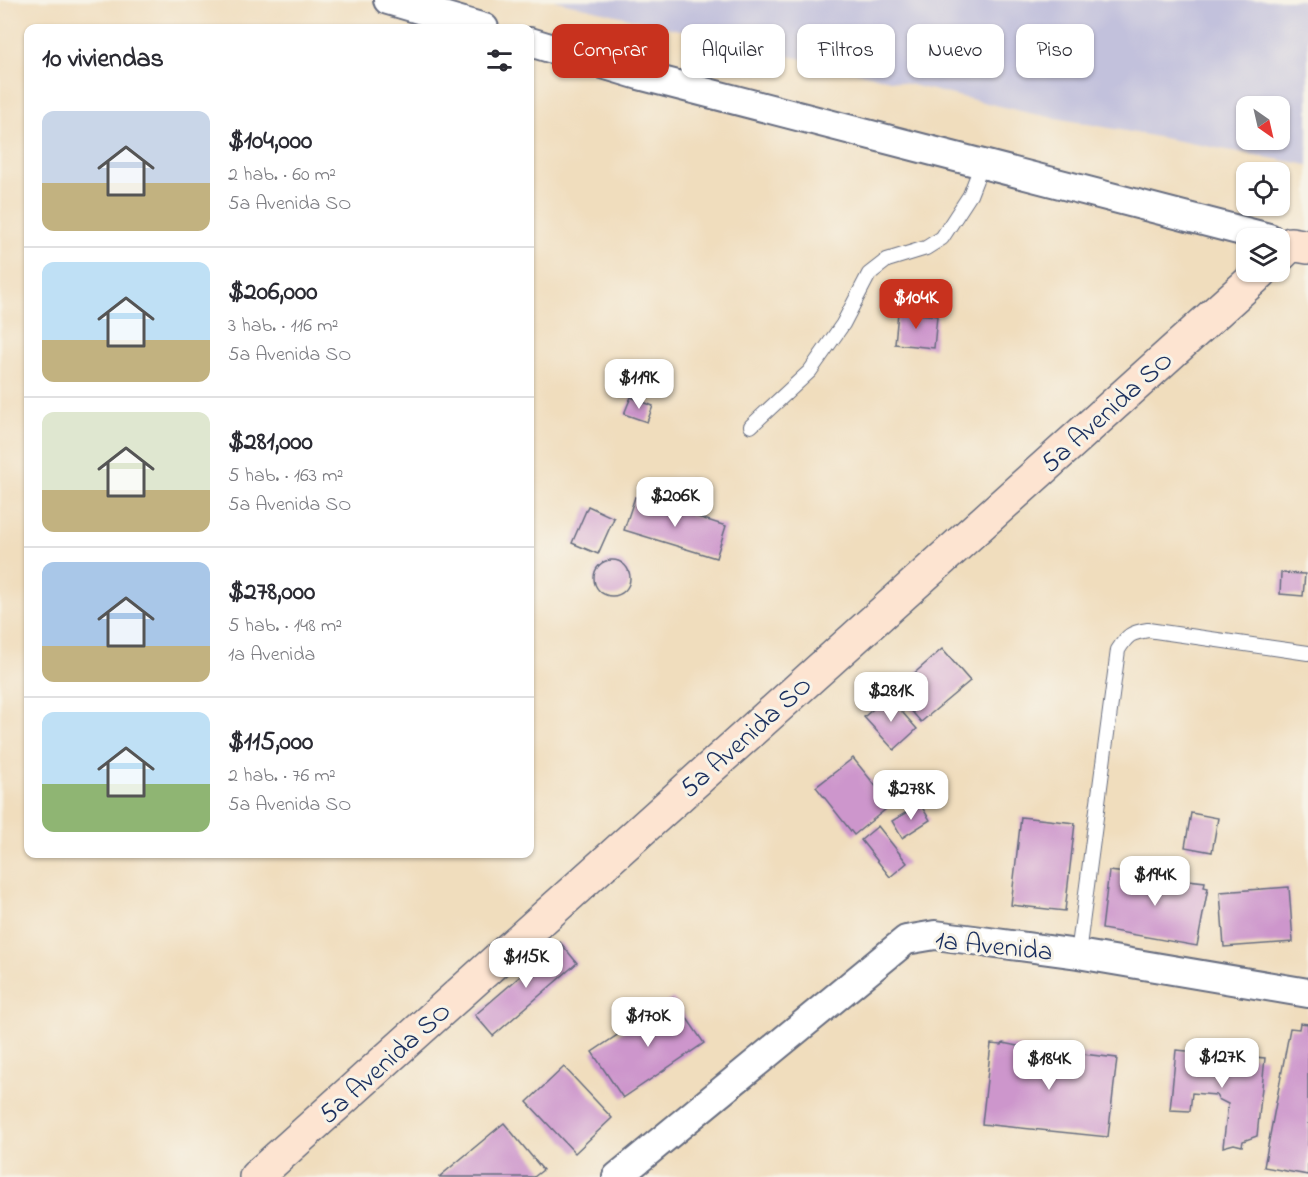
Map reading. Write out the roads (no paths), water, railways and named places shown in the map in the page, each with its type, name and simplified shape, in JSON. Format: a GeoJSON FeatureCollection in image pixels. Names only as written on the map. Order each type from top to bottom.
{"type":"FeatureCollection","features":[{"type":"Feature","properties":{"kind":"street"},"geometry":{"type":"LineString","coordinates":[[388,0],[470,24]]}},
{"type":"Feature","properties":{"kind":"street"},"geometry":{"type":"LineString","coordinates":[[534,43],[639,75],[1236,232]]}},
{"type":"Feature","properties":{"kind":"street","name":"5a Avenida SO"},"geometry":{"type":"LineString","coordinates":[[256,1177],[1250,282]]}},
{"type":"Feature","properties":{"kind":"street","name":"1a Avenida"},"geometry":{"type":"LineString","coordinates":[[617,1177],[906,940],[935,935],[1078,954],[1308,993]]}},
{"type":"Feature","properties":{"kind":"lane"},"geometry":{"type":"LineString","coordinates":[[752,426],[810,371],[843,324],[869,274],[887,260],[926,248],[942,238],[969,195],[982,164]]}},
{"type":"Feature","properties":{"kind":"lane"},"geometry":{"type":"LineString","coordinates":[[1078,954],[1118,650],[1123,642],[1131,633],[1149,630],[1308,653]]}}]}
